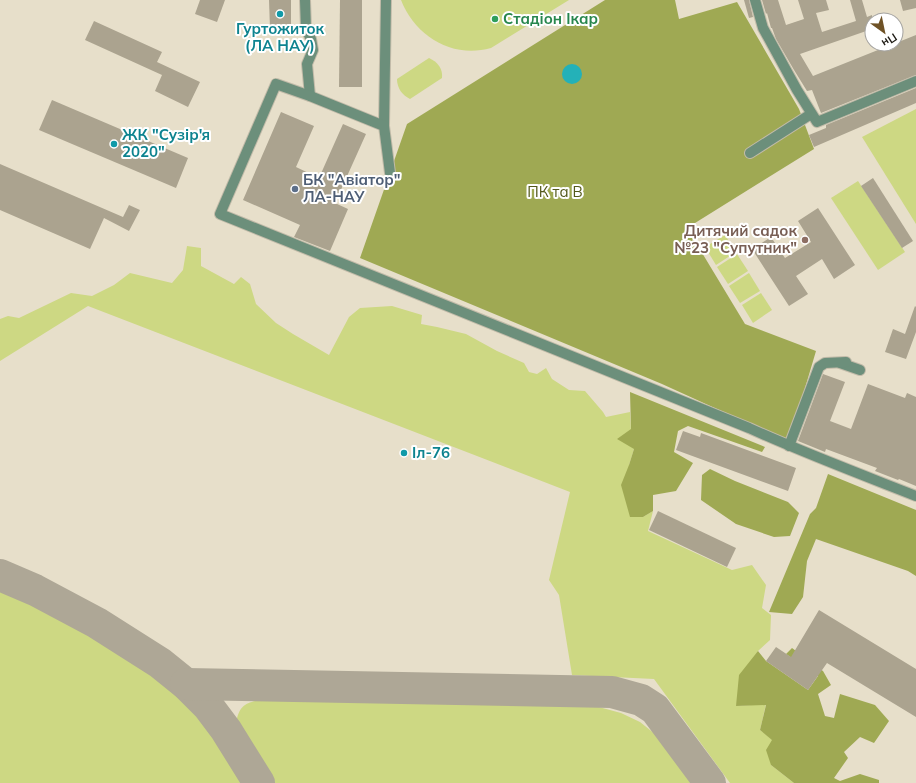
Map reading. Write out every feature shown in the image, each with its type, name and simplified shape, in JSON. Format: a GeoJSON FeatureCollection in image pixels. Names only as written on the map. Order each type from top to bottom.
{"type":"FeatureCollection","features":[{"type":"Feature","properties":{"kind":"lane"},"geometry":{"type":"LineString","coordinates":[[305,0],[306,29],[311,39],[313,50],[307,64],[310,96]]}},
{"type":"Feature","properties":{"kind":"lane"},"geometry":{"type":"LineString","coordinates":[[386,0],[384,126],[390,173]]}},
{"type":"Feature","properties":{"kind":"lane"},"geometry":{"type":"LineString","coordinates":[[755,0],[763,28],[816,122],[916,80]]}},
{"type":"Feature","properties":{"kind":"lane"},"geometry":{"type":"LineString","coordinates":[[384,126],[276,84],[220,214],[742,425],[789,446],[916,496]]}},
{"type":"Feature","properties":{"kind":"lane"},"geometry":{"type":"LineString","coordinates":[[750,153],[812,114]]}},
{"type":"Feature","properties":{"kind":"lane"},"geometry":{"type":"LineString","coordinates":[[789,446],[819,367],[825,364],[843,362],[860,370]]}},
{"type":"Feature","properties":{"kind":"green space"},"geometry":{"type":"Polygon","coordinates":[[[401,0],[569,0],[491,48],[477,51],[449,47],[437,42],[425,34],[407,13],[401,0]]]}},
{"type":"Feature","properties":{"kind":"green space","name":"ПК та В"},"geometry":{"type":"Polygon","coordinates":[[[605,0],[675,0],[679,19],[737,2],[799,109],[814,149],[687,228],[745,324],[816,351],[789,442],[662,384],[360,258],[407,124],[605,0]]]}},
{"type":"Feature","properties":{"kind":"green space"},"geometry":{"type":"Polygon","coordinates":[[[429,58],[439,66],[442,72],[442,78],[410,99],[400,91],[397,79],[429,58]]]}},
{"type":"Feature","properties":{"kind":"green space"},"geometry":{"type":"Polygon","coordinates":[[[916,109],[916,224],[862,137],[916,109]]]}},
{"type":"Feature","properties":{"kind":"green space"},"geometry":{"type":"Polygon","coordinates":[[[858,181],[905,252],[878,270],[831,198],[858,181]]]}},
{"type":"Feature","properties":{"kind":"green space"},"geometry":{"type":"Polygon","coordinates":[[[725,235],[736,252],[716,265],[705,247],[725,235]]]}},
{"type":"Feature","properties":{"kind":"green space"},"geometry":{"type":"Polygon","coordinates":[[[187,246],[201,248],[201,266],[234,284],[241,277],[250,284],[256,304],[276,323],[329,355],[349,317],[360,308],[392,306],[422,315],[421,324],[466,334],[497,351],[524,363],[529,372],[537,374],[546,368],[552,379],[569,390],[585,391],[606,417],[630,412],[634,449],[629,465],[643,517],[653,511],[648,531],[732,570],[752,565],[766,585],[762,608],[771,615],[770,640],[758,651],[736,706],[766,704],[760,730],[773,740],[771,765],[794,783],[730,783],[654,679],[572,675],[559,595],[549,580],[570,492],[88,306],[0,361],[0,319],[8,316],[19,318],[71,293],[92,296],[114,285],[130,273],[172,283],[183,270],[187,246]]]}},
{"type":"Feature","properties":{"kind":"green space"},"geometry":{"type":"Polygon","coordinates":[[[737,254],[748,271],[728,284],[717,267],[737,254]]]}},
{"type":"Feature","properties":{"kind":"green space"},"geometry":{"type":"Polygon","coordinates":[[[749,273],[760,291],[740,303],[729,286],[749,273]]]}},
{"type":"Feature","properties":{"kind":"green space"},"geometry":{"type":"Polygon","coordinates":[[[761,293],[772,310],[753,323],[742,305],[761,293]]]}},
{"type":"Feature","properties":{"kind":"green space"},"geometry":{"type":"Polygon","coordinates":[[[630,392],[765,447],[762,452],[688,426],[678,431],[674,452],[693,463],[676,491],[653,495],[653,511],[643,517],[630,517],[621,485],[634,449],[617,439],[631,429],[630,392]]]}},
{"type":"Feature","properties":{"kind":"green space"},"geometry":{"type":"Polygon","coordinates":[[[710,469],[735,481],[788,502],[799,513],[790,536],[774,537],[736,524],[701,500],[702,475],[710,469]]]}},
{"type":"Feature","properties":{"kind":"green space"},"geometry":{"type":"Polygon","coordinates":[[[828,474],[916,510],[916,576],[908,571],[816,539],[807,561],[803,597],[792,614],[769,612],[810,514],[816,508],[828,474]]]}},
{"type":"Feature","properties":{"kind":"green space"},"geometry":{"type":"Polygon","coordinates":[[[0,588],[28,600],[91,632],[151,671],[193,711],[215,737],[241,783],[0,783],[0,588]]]}},
{"type":"Feature","properties":{"kind":"green space"},"geometry":{"type":"Polygon","coordinates":[[[792,648],[823,671],[831,685],[818,694],[825,716],[834,718],[840,694],[875,705],[889,721],[874,743],[860,737],[844,752],[848,758],[834,778],[840,781],[860,774],[879,780],[879,783],[794,783],[771,765],[766,750],[772,740],[760,730],[766,705],[736,706],[739,675],[758,651],[766,661],[808,690],[818,676],[786,654],[792,648]]]}},
{"type":"Feature","properties":{"kind":"green space"},"geometry":{"type":"Polygon","coordinates":[[[263,699],[595,706],[621,713],[640,722],[655,734],[691,783],[272,783],[251,746],[236,724],[241,708],[248,703],[263,699]]]}},
{"type":"Feature","properties":{"kind":"water"},"geometry":{"type":"Polygon","coordinates":[[[572,64],[579,67],[582,74],[579,81],[572,84],[565,81],[562,74],[565,67],[572,64]]]}},
{"type":"Feature","properties":{"kind":"building"},"geometry":{"type":"Polygon","coordinates":[[[200,0],[225,0],[217,22],[195,14],[200,0]]]}},
{"type":"Feature","properties":{"kind":"building","name":"Гуртожиток (ЛА НАУ)"},"geometry":{"type":"Polygon","coordinates":[[[269,0],[291,0],[291,28],[270,29],[269,0]]]}},
{"type":"Feature","properties":{"kind":"building"},"geometry":{"type":"Polygon","coordinates":[[[340,0],[362,0],[362,87],[339,87],[340,0]]]}},
{"type":"Feature","properties":{"kind":"building"},"geometry":{"type":"Polygon","coordinates":[[[744,0],[749,0],[753,17],[749,18],[744,0]]]}},
{"type":"Feature","properties":{"kind":"building"},"geometry":{"type":"Polygon","coordinates":[[[762,0],[778,0],[786,25],[804,19],[798,0],[826,0],[829,10],[816,13],[822,32],[856,21],[850,0],[862,0],[866,12],[864,12],[864,32],[800,54],[813,76],[873,52],[904,52],[904,40],[916,35],[916,75],[821,113],[812,90],[807,91],[776,39],[767,13],[766,14],[762,0]]]}},
{"type":"Feature","properties":{"kind":"building"},"geometry":{"type":"Polygon","coordinates":[[[900,0],[916,0],[916,8],[903,11],[900,0]]]}},
{"type":"Feature","properties":{"kind":"building"},"geometry":{"type":"Polygon","coordinates":[[[94,21],[162,52],[157,62],[200,82],[188,107],[155,91],[162,75],[85,40],[94,21]]]}},
{"type":"Feature","properties":{"kind":"building"},"geometry":{"type":"Polygon","coordinates":[[[916,88],[916,103],[814,147],[809,135],[826,128],[826,125],[916,88]]]}},
{"type":"Feature","properties":{"kind":"building","name":"ЖК \"Сузір'я 2020\""},"geometry":{"type":"Polygon","coordinates":[[[52,100],[188,158],[176,188],[39,130],[52,100]]]}},
{"type":"Feature","properties":{"kind":"building","name":"БК \"Авіатор\" ЛА-НАУ"},"geometry":{"type":"Polygon","coordinates":[[[281,112],[314,126],[296,167],[319,178],[343,124],[366,134],[335,203],[348,209],[330,251],[294,237],[300,225],[243,200],[281,112]]]}},
{"type":"Feature","properties":{"kind":"building"},"geometry":{"type":"Polygon","coordinates":[[[0,164],[123,217],[129,205],[140,210],[129,231],[104,218],[90,249],[0,210],[0,164]]]}},
{"type":"Feature","properties":{"kind":"building"},"geometry":{"type":"Polygon","coordinates":[[[873,178],[913,241],[902,248],[861,186],[873,178]]]}},
{"type":"Feature","properties":{"kind":"building"},"geometry":{"type":"Polygon","coordinates":[[[818,208],[855,265],[834,279],[822,259],[796,276],[808,294],[789,306],[752,249],[771,237],[785,258],[811,242],[798,221],[818,208]]]}},
{"type":"Feature","properties":{"kind":"building"},"geometry":{"type":"Polygon","coordinates":[[[915,306],[916,332],[906,359],[885,352],[893,329],[905,334],[915,306]]]}},
{"type":"Feature","properties":{"kind":"building"},"geometry":{"type":"Polygon","coordinates":[[[823,374],[845,382],[830,421],[851,429],[868,384],[905,398],[907,393],[916,397],[916,486],[875,471],[877,468],[826,449],[825,452],[798,441],[823,374]]]}},
{"type":"Feature","properties":{"kind":"building"},"geometry":{"type":"Polygon","coordinates":[[[683,431],[700,437],[701,433],[796,468],[788,491],[676,450],[683,431]]]}},
{"type":"Feature","properties":{"kind":"building"},"geometry":{"type":"Polygon","coordinates":[[[658,511],[736,548],[727,567],[649,530],[658,511]]]}},
{"type":"Feature","properties":{"kind":"building"},"geometry":{"type":"Polygon","coordinates":[[[819,610],[916,669],[916,717],[827,663],[808,690],[766,661],[776,647],[791,657],[819,610]]]}},
{"type":"Feature","properties":{"kind":"taxiway"},"geometry":{"type":"LineString","coordinates":[[0,575],[35,590],[97,623],[160,663],[186,684],[208,706],[226,730],[259,783]]}},
{"type":"Feature","properties":{"kind":"taxiway"},"geometry":{"type":"LineString","coordinates":[[186,684],[612,692],[641,700],[655,709],[710,783]]}},
{"type":"Feature","properties":{"kind":"place","name":"Гуртожиток (ЛА НАУ)"},"geometry":{"type":"Point","coordinates":[280,14]}},
{"type":"Feature","properties":{"kind":"place","name":"Стадіон Ікар"},"geometry":{"type":"Point","coordinates":[495,19]}},
{"type":"Feature","properties":{"kind":"place","name":"ЖК \"Сузір'я 2020\""},"geometry":{"type":"Point","coordinates":[114,144]}},
{"type":"Feature","properties":{"kind":"place","name":"БК \"Авіатор\" ЛА-НАУ"},"geometry":{"type":"Point","coordinates":[295,189]}},
{"type":"Feature","properties":{"kind":"place","name":"Дитячий садок №23 \"Супутник\""},"geometry":{"type":"Point","coordinates":[805,240]}},
{"type":"Feature","properties":{"kind":"place","name":"Іл-76"},"geometry":{"type":"Point","coordinates":[404,453]}}]}
